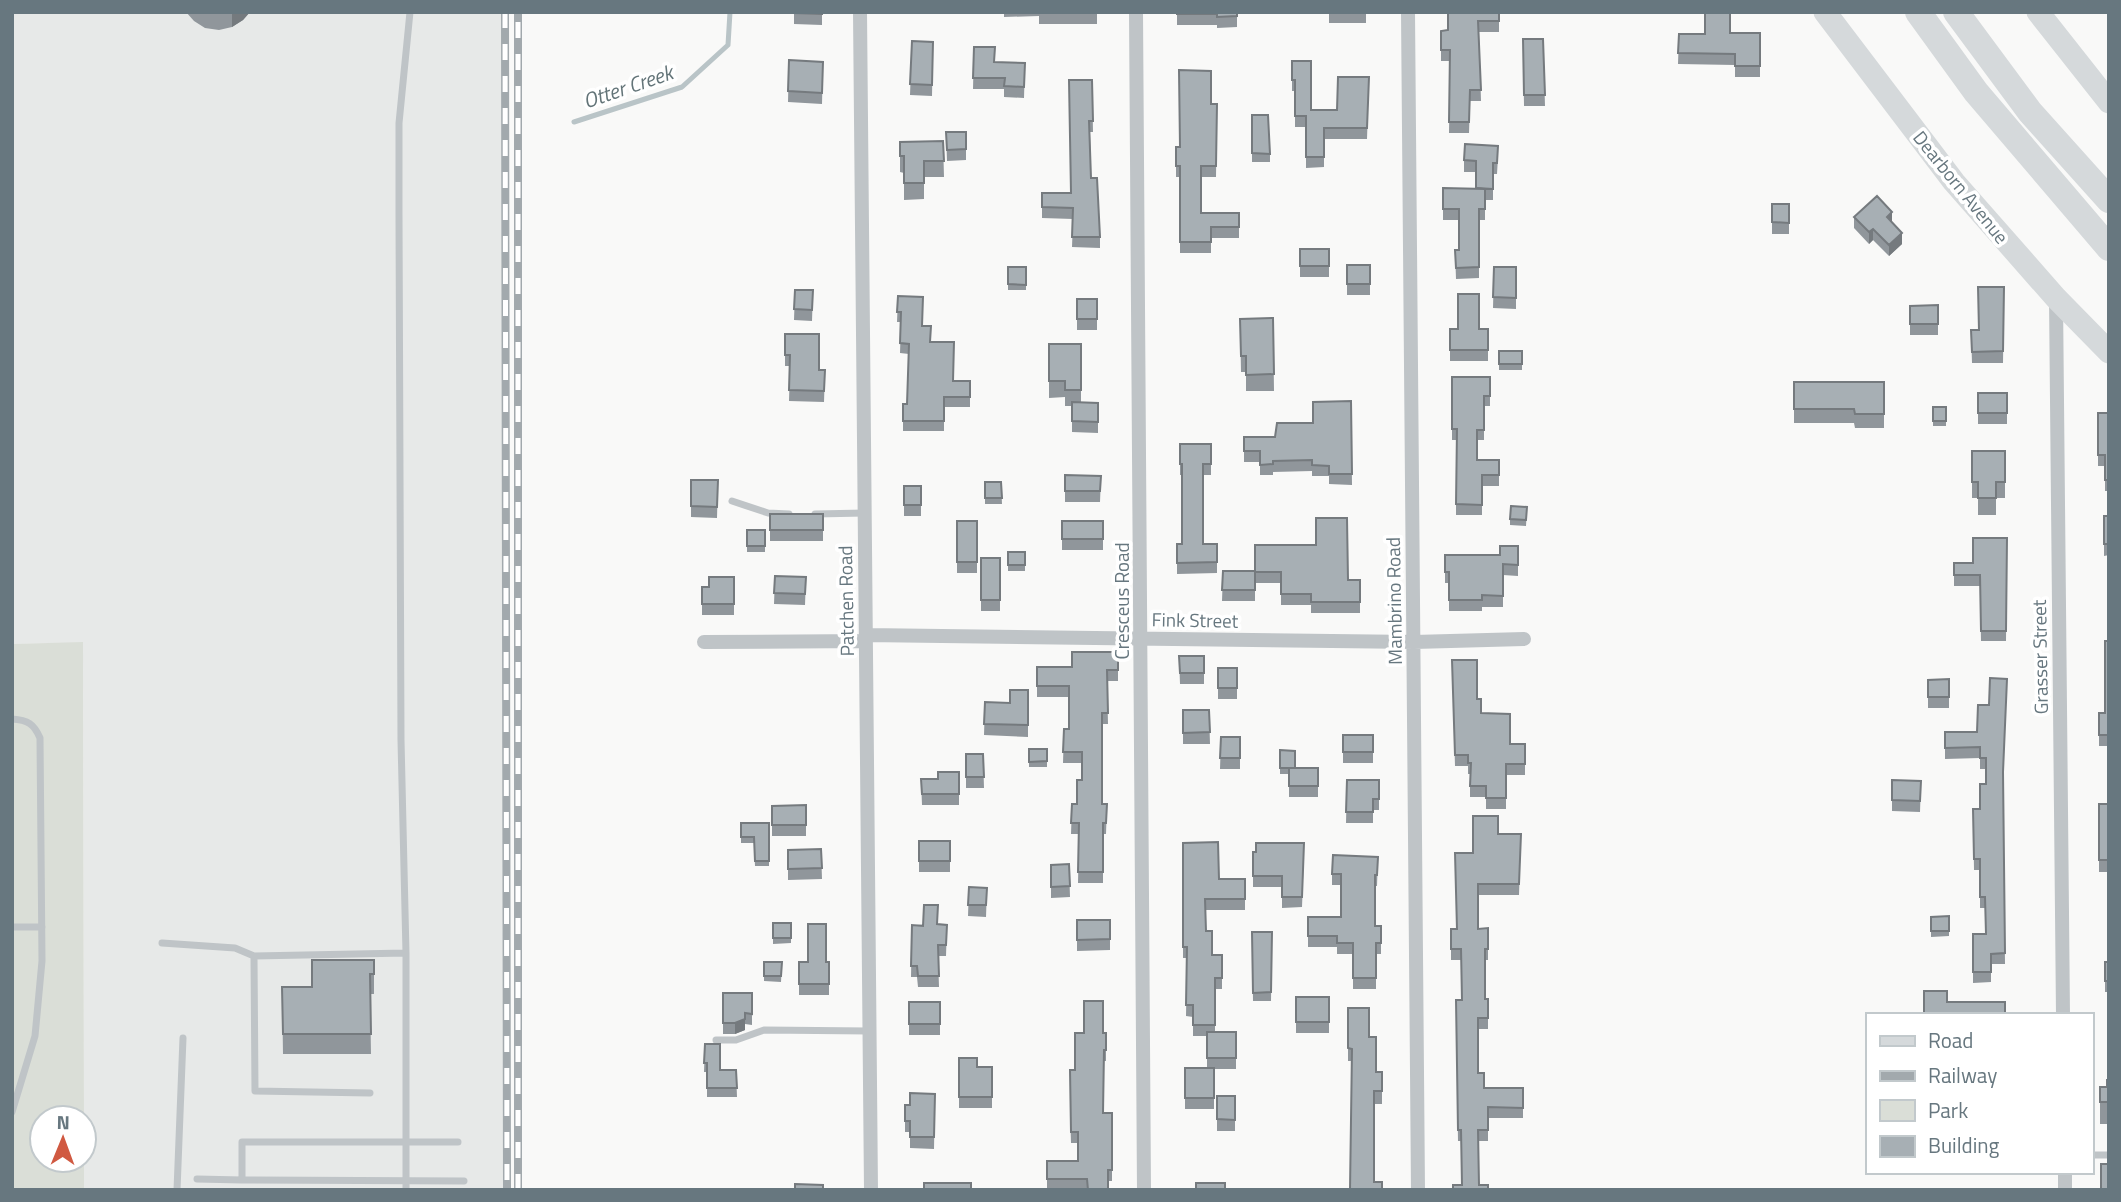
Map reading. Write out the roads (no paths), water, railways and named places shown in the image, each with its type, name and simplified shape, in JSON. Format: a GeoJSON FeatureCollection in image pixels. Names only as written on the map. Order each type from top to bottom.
{"type":"FeatureCollection","features":[{"type":"Feature","properties":{"kind":"highway"},"geometry":{"type":"LineString","coordinates":[[1918,12],[1976,92],[2109,248]]}},
{"type":"Feature","properties":{"kind":"highway"},"geometry":{"type":"LineString","coordinates":[[1956,12],[2030,111],[2109,200]]}},
{"type":"Feature","properties":{"kind":"main road","name":"Dearborn Avenue"},"geometry":{"type":"LineString","coordinates":[[1825,12],[1954,182],[2056,299],[2109,352]]}},
{"type":"Feature","properties":{"kind":"main road"},"geometry":{"type":"LineString","coordinates":[[2038,12],[2053,23],[2109,102]]}},
{"type":"Feature","properties":{"kind":"street","name":"Patchen Road"},"geometry":{"type":"LineString","coordinates":[[860,12],[871,1190]]}},
{"type":"Feature","properties":{"kind":"street","name":"Cresceus Road"},"geometry":{"type":"LineString","coordinates":[[1136,12],[1144,1190]]}},
{"type":"Feature","properties":{"kind":"street","name":"Mambrino Road"},"geometry":{"type":"LineString","coordinates":[[1408,12],[1418,1190]]}},
{"type":"Feature","properties":{"kind":"street","name":"Grasser Street"},"geometry":{"type":"LineString","coordinates":[[2056,299],[2063,1013]]}},
{"type":"Feature","properties":{"kind":"street","name":"Fink Street"},"geometry":{"type":"LineString","coordinates":[[704,642],[866,638],[1414,642],[1524,639]]}},
{"type":"Feature","properties":{"kind":"lane"},"geometry":{"type":"LineString","coordinates":[[406,1186],[399,136],[410,12]]}},
{"type":"Feature","properties":{"kind":"lane"},"geometry":{"type":"LineString","coordinates":[[732,501],[768,513],[865,513]]}},
{"type":"Feature","properties":{"kind":"lane"},"geometry":{"type":"LineString","coordinates":[[12,719],[27,721],[35,726],[40,738],[42,927],[42,961],[35,1036],[12,1112]]}},
{"type":"Feature","properties":{"kind":"lane"},"geometry":{"type":"LineString","coordinates":[[12,927],[42,927]]}},
{"type":"Feature","properties":{"kind":"lane"},"geometry":{"type":"LineString","coordinates":[[162,943],[235,948],[254,956],[405,953]]}},
{"type":"Feature","properties":{"kind":"lane"},"geometry":{"type":"LineString","coordinates":[[254,956],[256,1091],[370,1093]]}},
{"type":"Feature","properties":{"kind":"lane"},"geometry":{"type":"LineString","coordinates":[[716,1040],[736,1040],[764,1030],[869,1031]]}},
{"type":"Feature","properties":{"kind":"lane"},"geometry":{"type":"LineString","coordinates":[[177,1190],[183,1038]]}},
{"type":"Feature","properties":{"kind":"lane"},"geometry":{"type":"LineString","coordinates":[[242,1180],[242,1142],[458,1142]]}},
{"type":"Feature","properties":{"kind":"lane"},"geometry":{"type":"LineString","coordinates":[[197,1179],[406,1186],[464,1181]]}},
{"type":"Feature","properties":{"kind":"waterway","name":"Otter Creek"},"geometry":{"type":"LineString","coordinates":[[574,122],[682,87],[728,45],[730,12]]}},
{"type":"Feature","properties":{"kind":"railway"},"geometry":{"type":"LineString","coordinates":[[505,12],[507,1190]]}},
{"type":"Feature","properties":{"kind":"railway"},"geometry":{"type":"LineString","coordinates":[[518,12],[518,1190]]}}]}
